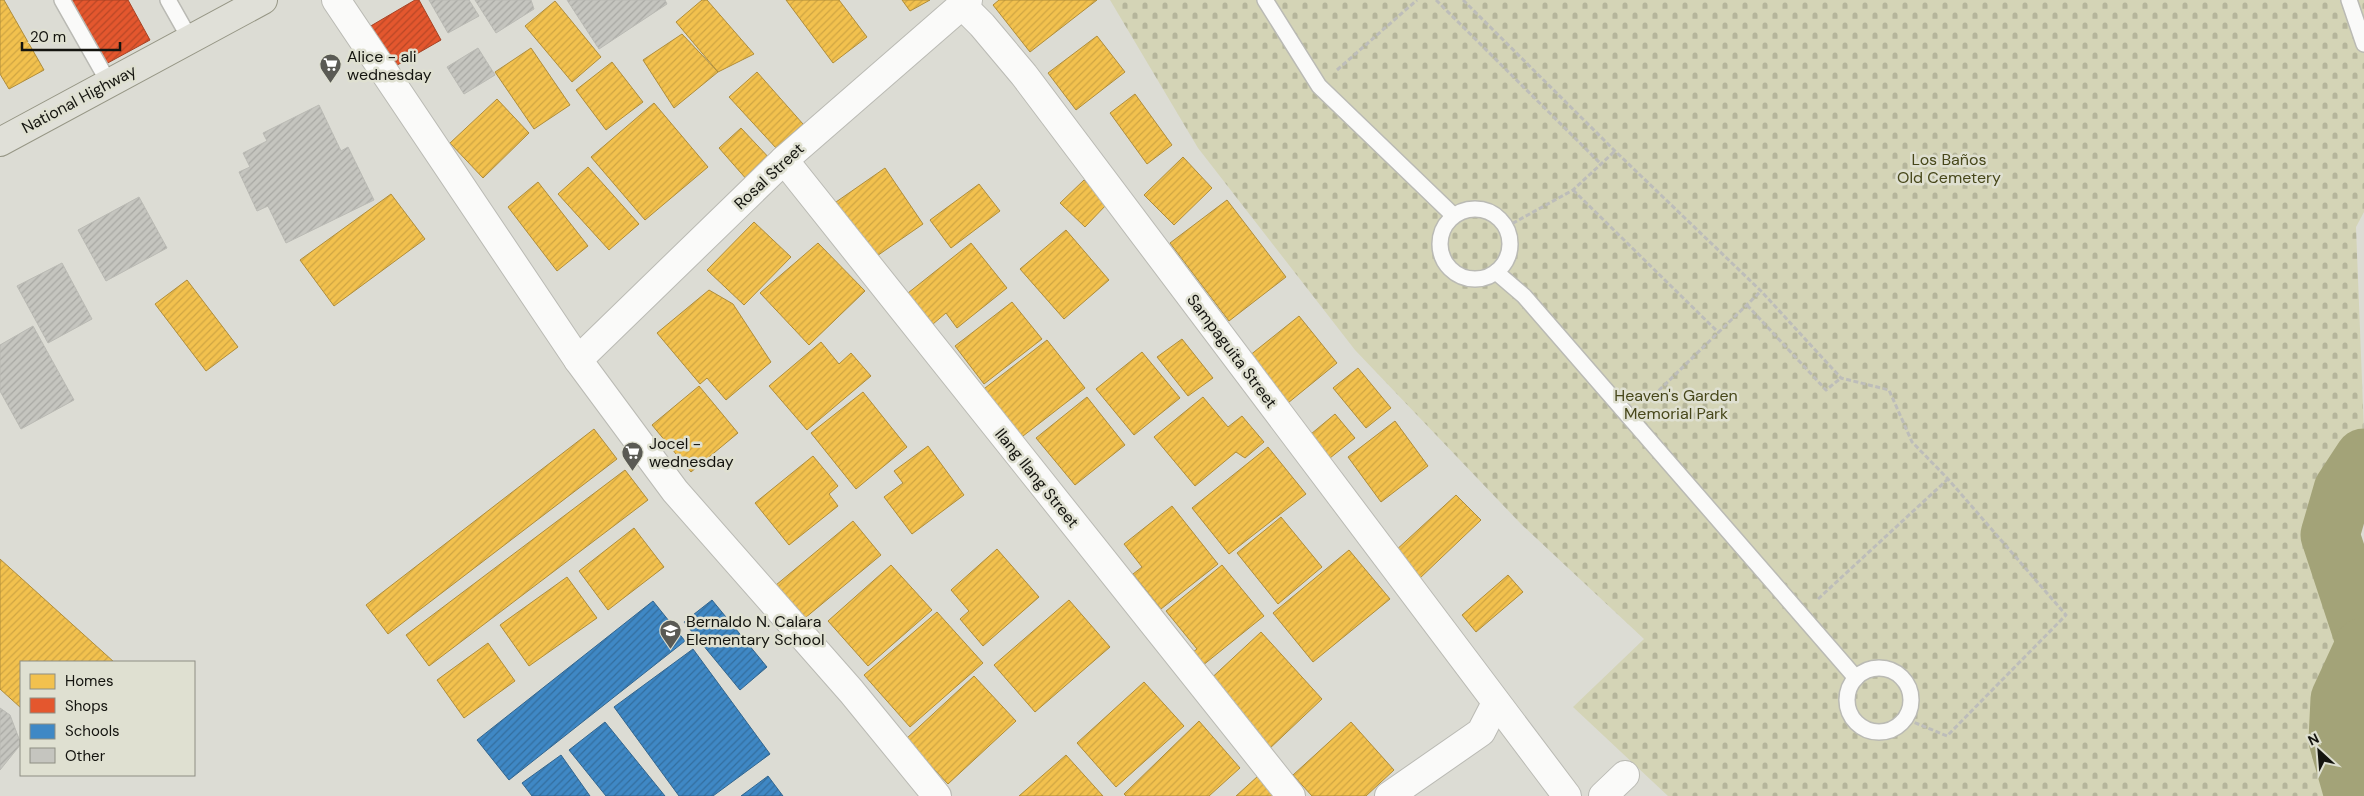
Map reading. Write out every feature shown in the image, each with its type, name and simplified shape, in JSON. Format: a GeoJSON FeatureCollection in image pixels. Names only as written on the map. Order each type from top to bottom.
{"type":"FeatureCollection","features":[{"type":"Feature","properties":{"kind":"main road","name":"National Highway"},"geometry":{"type":"LineString","coordinates":[[0,142],[263,0]]}},
{"type":"Feature","properties":{"kind":"street"},"geometry":{"type":"LineString","coordinates":[[336,0],[578,360],[675,491],[851,692],[937,796]]}},
{"type":"Feature","properties":{"kind":"street","name":"Rosal Street"},"geometry":{"type":"LineString","coordinates":[[578,360],[784,160],[965,2]]}},
{"type":"Feature","properties":{"kind":"street","name":"Sampaguita Street"},"geometry":{"type":"LineString","coordinates":[[965,2],[1024,75],[1567,796]]}},
{"type":"Feature","properties":{"kind":"street","name":"Ilang Ilang Street"},"geometry":{"type":"LineString","coordinates":[[784,160],[1291,796]]}},
{"type":"Feature","properties":{"kind":"street"},"geometry":{"type":"LineString","coordinates":[[1389,796],[1481,732],[1496,703]]}},
{"type":"Feature","properties":{"kind":"street"},"geometry":{"type":"LineString","coordinates":[[1603,796],[1625,775]]}},
{"type":"Feature","properties":{"kind":"lane"},"geometry":{"type":"LineString","coordinates":[[62,0],[109,83]]}},
{"type":"Feature","properties":{"kind":"lane"},"geometry":{"type":"LineString","coordinates":[[168,0],[190,39]]}},
{"type":"Feature","properties":{"kind":"lane"},"geometry":{"type":"LineString","coordinates":[[1265,0],[1319,86],[1453,215]]}},
{"type":"Feature","properties":{"kind":"lane"},"geometry":{"type":"LineString","coordinates":[[2349,0],[2364,44]]}},
{"type":"Feature","properties":{"kind":"lane"},"geometry":{"type":"LineString","coordinates":[[1476,208],[1488,211],[1499,218],[1506,227],[1510,239],[1510,251],[1505,263],[1496,272],[1476,279],[1465,278],[1446,266],[1441,256],[1440,234],[1453,215],[1464,210],[1476,208]]}},
{"type":"Feature","properties":{"kind":"lane"},"geometry":{"type":"LineString","coordinates":[[1496,272],[1524,296],[1856,678]]}},
{"type":"Feature","properties":{"kind":"lane"},"geometry":{"type":"LineString","coordinates":[[1875,668],[1896,672],[1904,679],[1911,693],[1911,709],[1906,719],[1899,727],[1878,733],[1868,731],[1858,725],[1851,717],[1847,696],[1856,678],[1875,668]]}},
{"type":"Feature","properties":{"kind":"path"},"geometry":{"type":"LineString","coordinates":[[1319,86],[1417,0]]}},
{"type":"Feature","properties":{"kind":"path"},"geometry":{"type":"LineString","coordinates":[[1436,0],[1601,164]]}},
{"type":"Feature","properties":{"kind":"path"},"geometry":{"type":"LineString","coordinates":[[1463,0],[1615,151],[1762,291],[1841,378],[1889,390],[1912,442],[1948,479],[2066,615],[1947,736],[1906,719]]}},
{"type":"Feature","properties":{"kind":"path"},"geometry":{"type":"LineString","coordinates":[[1506,227],[1573,190],[1615,151]]}},
{"type":"Feature","properties":{"kind":"path"},"geometry":{"type":"LineString","coordinates":[[1573,190],[1719,333]]}},
{"type":"Feature","properties":{"kind":"path"},"geometry":{"type":"LineString","coordinates":[[1630,418],[1762,291]]}},
{"type":"Feature","properties":{"kind":"path"},"geometry":{"type":"LineString","coordinates":[[1747,306],[1826,390],[1841,378]]}},
{"type":"Feature","properties":{"kind":"path"},"geometry":{"type":"LineString","coordinates":[[1801,615],[1948,479]]}},
{"type":"Feature","properties":{"kind":"green space"},"geometry":{"type":"Polygon","coordinates":[[[1110,0],[2364,0],[2364,212],[2356,227],[2364,432],[2316,497],[2348,643],[2320,733],[2330,796],[1668,796],[1573,707],[1644,639],[1521,524],[1355,350],[1198,148],[1110,0]]]}},
{"type":"Feature","properties":{"kind":"building: Homes"},"geometry":{"type":"Polygon","coordinates":[[[0,0],[4,0],[44,70],[9,89],[0,74],[0,0]]]}},
{"type":"Feature","properties":{"kind":"building: Homes"},"geometry":{"type":"Polygon","coordinates":[[[702,0],[707,0],[754,54],[718,72],[676,22],[702,0]]]}},
{"type":"Feature","properties":{"kind":"building: Homes"},"geometry":{"type":"Polygon","coordinates":[[[786,0],[839,0],[867,37],[833,63],[786,0]]]}},
{"type":"Feature","properties":{"kind":"building: Homes"},"geometry":{"type":"Polygon","coordinates":[[[902,0],[930,0],[910,11],[902,0]]]}},
{"type":"Feature","properties":{"kind":"building: Homes"},"geometry":{"type":"Polygon","coordinates":[[[999,0],[1097,0],[1030,52],[993,5],[999,0]]]}},
{"type":"Feature","properties":{"kind":"building: Homes"},"geometry":{"type":"Polygon","coordinates":[[[555,1],[601,57],[572,82],[525,26],[555,1]]]}},
{"type":"Feature","properties":{"kind":"building: Homes"},"geometry":{"type":"Polygon","coordinates":[[[682,34],[718,72],[674,108],[643,60],[682,34]]]}},
{"type":"Feature","properties":{"kind":"building: Homes"},"geometry":{"type":"Polygon","coordinates":[[[1097,36],[1125,72],[1076,110],[1048,73],[1097,36]]]}},
{"type":"Feature","properties":{"kind":"building: Homes"},"geometry":{"type":"Polygon","coordinates":[[[531,48],[570,105],[534,129],[495,72],[531,48]]]}},
{"type":"Feature","properties":{"kind":"building: Homes"},"geometry":{"type":"Polygon","coordinates":[[[612,62],[643,102],[606,130],[576,90],[612,62]]]}},
{"type":"Feature","properties":{"kind":"building: Homes"},"geometry":{"type":"Polygon","coordinates":[[[757,72],[803,124],[776,148],[729,97],[757,72]]]}},
{"type":"Feature","properties":{"kind":"building: Homes"},"geometry":{"type":"Polygon","coordinates":[[[1135,94],[1172,145],[1147,164],[1110,113],[1135,94]]]}},
{"type":"Feature","properties":{"kind":"building: Homes"},"geometry":{"type":"Polygon","coordinates":[[[497,99],[529,133],[483,178],[450,143],[497,99]]]}},
{"type":"Feature","properties":{"kind":"building: Homes"},"geometry":{"type":"Polygon","coordinates":[[[654,103],[708,167],[645,220],[591,157],[654,103]]]}},
{"type":"Feature","properties":{"kind":"building: Homes"},"geometry":{"type":"Polygon","coordinates":[[[741,128],[772,161],[748,181],[719,148],[741,128]]]}},
{"type":"Feature","properties":{"kind":"building: Homes"},"geometry":{"type":"Polygon","coordinates":[[[1183,157],[1212,188],[1174,225],[1144,195],[1183,157]]]}},
{"type":"Feature","properties":{"kind":"building: Homes"},"geometry":{"type":"Polygon","coordinates":[[[588,167],[639,224],[609,250],[558,194],[588,167]]]}},
{"type":"Feature","properties":{"kind":"building: Homes"},"geometry":{"type":"Polygon","coordinates":[[[885,168],[923,224],[874,258],[836,202],[885,168]]]}},
{"type":"Feature","properties":{"kind":"building: Homes"},"geometry":{"type":"Polygon","coordinates":[[[1084,180],[1108,203],[1085,227],[1060,203],[1084,180]]]}},
{"type":"Feature","properties":{"kind":"building: Homes"},"geometry":{"type":"Polygon","coordinates":[[[538,182],[588,246],[557,271],[508,207],[538,182]]]}},
{"type":"Feature","properties":{"kind":"building: Homes"},"geometry":{"type":"Polygon","coordinates":[[[979,184],[1000,211],[951,248],[930,220],[979,184]]]}},
{"type":"Feature","properties":{"kind":"building: Homes"},"geometry":{"type":"Polygon","coordinates":[[[391,194],[425,239],[334,306],[300,260],[391,194]]]}},
{"type":"Feature","properties":{"kind":"building: Homes"},"geometry":{"type":"Polygon","coordinates":[[[1227,200],[1286,277],[1229,321],[1170,243],[1227,200]]]}},
{"type":"Feature","properties":{"kind":"building: Homes"},"geometry":{"type":"Polygon","coordinates":[[[754,222],[791,257],[744,305],[707,270],[754,222]]]}},
{"type":"Feature","properties":{"kind":"building: Homes"},"geometry":{"type":"Polygon","coordinates":[[[1066,230],[1109,280],[1064,319],[1020,269],[1066,230]]]}},
{"type":"Feature","properties":{"kind":"building: Homes"},"geometry":{"type":"Polygon","coordinates":[[[818,243],[865,291],[809,345],[760,293],[818,243]]]}},
{"type":"Feature","properties":{"kind":"building: Homes"},"geometry":{"type":"Polygon","coordinates":[[[971,243],[1007,288],[957,328],[946,313],[933,324],[908,293],[971,243]]]}},
{"type":"Feature","properties":{"kind":"building: Homes"},"geometry":{"type":"Polygon","coordinates":[[[187,280],[238,347],[206,371],[155,304],[187,280]]]}},
{"type":"Feature","properties":{"kind":"building: Homes"},"geometry":{"type":"Polygon","coordinates":[[[709,290],[733,304],[771,362],[726,400],[707,378],[700,384],[657,333],[709,290]]]}},
{"type":"Feature","properties":{"kind":"building: Homes"},"geometry":{"type":"Polygon","coordinates":[[[1012,302],[1042,339],[984,384],[955,346],[1012,302]]]}},
{"type":"Feature","properties":{"kind":"building: Homes"},"geometry":{"type":"Polygon","coordinates":[[[1299,316],[1337,363],[1288,403],[1249,356],[1299,316]]]}},
{"type":"Feature","properties":{"kind":"building: Homes"},"geometry":{"type":"Polygon","coordinates":[[[1182,339],[1213,378],[1188,396],[1157,357],[1182,339]]]}},
{"type":"Feature","properties":{"kind":"building: Homes"},"geometry":{"type":"Polygon","coordinates":[[[1047,340],[1085,388],[1014,443],[976,395],[1047,340]]]}},
{"type":"Feature","properties":{"kind":"building: Homes"},"geometry":{"type":"Polygon","coordinates":[[[821,342],[839,364],[851,353],[871,376],[807,430],[769,386],[821,342]]]}},
{"type":"Feature","properties":{"kind":"building: Homes"},"geometry":{"type":"Polygon","coordinates":[[[1142,352],[1180,398],[1134,435],[1096,389],[1142,352]]]}},
{"type":"Feature","properties":{"kind":"building: Homes"},"geometry":{"type":"Polygon","coordinates":[[[1358,368],[1391,408],[1366,428],[1333,388],[1358,368]]]}},
{"type":"Feature","properties":{"kind":"building: Homes"},"geometry":{"type":"Polygon","coordinates":[[[699,386],[738,433],[691,472],[652,425],[699,386]]]}},
{"type":"Feature","properties":{"kind":"building: Homes"},"geometry":{"type":"Polygon","coordinates":[[[863,392],[907,447],[856,489],[811,433],[863,392]]]}},
{"type":"Feature","properties":{"kind":"building: Homes"},"geometry":{"type":"Polygon","coordinates":[[[1087,397],[1125,445],[1075,485],[1036,438],[1087,397]]]}},
{"type":"Feature","properties":{"kind":"building: Homes"},"geometry":{"type":"Polygon","coordinates":[[[1203,397],[1228,427],[1242,416],[1264,442],[1245,458],[1236,452],[1195,486],[1154,437],[1203,397]]]}},
{"type":"Feature","properties":{"kind":"building: Homes"},"geometry":{"type":"Polygon","coordinates":[[[1335,414],[1355,438],[1330,458],[1311,434],[1335,414]]]}},
{"type":"Feature","properties":{"kind":"building: Homes"},"geometry":{"type":"Polygon","coordinates":[[[1395,421],[1428,466],[1381,502],[1348,457],[1395,421]]]}},
{"type":"Feature","properties":{"kind":"building: Homes"},"geometry":{"type":"Polygon","coordinates":[[[594,429],[617,459],[388,634],[366,605],[594,429]]]}},
{"type":"Feature","properties":{"kind":"building: Homes"},"geometry":{"type":"Polygon","coordinates":[[[928,446],[964,495],[912,534],[884,497],[903,483],[894,471],[928,446]]]}},
{"type":"Feature","properties":{"kind":"building: Homes"},"geometry":{"type":"Polygon","coordinates":[[[1268,447],[1306,494],[1229,554],[1192,508],[1268,447]]]}},
{"type":"Feature","properties":{"kind":"building: Homes"},"geometry":{"type":"Polygon","coordinates":[[[813,456],[838,486],[829,494],[838,506],[789,545],[755,503],[813,456]]]}},
{"type":"Feature","properties":{"kind":"building: Homes"},"geometry":{"type":"Polygon","coordinates":[[[625,470],[648,500],[429,666],[406,635],[625,470]]]}},
{"type":"Feature","properties":{"kind":"building: Homes"},"geometry":{"type":"Polygon","coordinates":[[[1456,495],[1481,520],[1419,579],[1394,552],[1456,495]]]}},
{"type":"Feature","properties":{"kind":"building: Homes"},"geometry":{"type":"Polygon","coordinates":[[[1172,506],[1218,564],[1161,609],[1133,574],[1142,567],[1124,544],[1172,506]]]}},
{"type":"Feature","properties":{"kind":"building: Homes"},"geometry":{"type":"Polygon","coordinates":[[[1281,517],[1322,567],[1278,604],[1237,553],[1281,517]]]}},
{"type":"Feature","properties":{"kind":"building: Homes"},"geometry":{"type":"Polygon","coordinates":[[[853,521],[881,555],[805,618],[776,585],[853,521]]]}},
{"type":"Feature","properties":{"kind":"building: Homes"},"geometry":{"type":"Polygon","coordinates":[[[634,528],[664,567],[608,610],[579,571],[634,528]]]}},
{"type":"Feature","properties":{"kind":"building: Homes"},"geometry":{"type":"Polygon","coordinates":[[[997,549],[1039,597],[983,646],[960,619],[969,611],[951,590],[997,549]]]}},
{"type":"Feature","properties":{"kind":"building: Homes"},"geometry":{"type":"Polygon","coordinates":[[[1349,550],[1390,599],[1313,662],[1273,613],[1349,550]]]}},
{"type":"Feature","properties":{"kind":"building: Homes"},"geometry":{"type":"Polygon","coordinates":[[[0,559],[113,661],[20,661],[20,707],[0,689],[0,559]]]}},
{"type":"Feature","properties":{"kind":"building: Homes"},"geometry":{"type":"Polygon","coordinates":[[[891,565],[932,610],[868,666],[828,621],[891,565]]]}},
{"type":"Feature","properties":{"kind":"building: Homes"},"geometry":{"type":"Polygon","coordinates":[[[1222,565],[1264,616],[1197,670],[1186,657],[1197,649],[1166,611],[1222,565]]]}},
{"type":"Feature","properties":{"kind":"building: Homes"},"geometry":{"type":"Polygon","coordinates":[[[1508,575],[1523,592],[1476,632],[1462,615],[1508,575]]]}},
{"type":"Feature","properties":{"kind":"building: Homes"},"geometry":{"type":"Polygon","coordinates":[[[567,577],[597,618],[529,666],[500,625],[567,577]]]}},
{"type":"Feature","properties":{"kind":"building: Homes"},"geometry":{"type":"Polygon","coordinates":[[[1069,600],[1110,647],[1035,712],[994,665],[1069,600]]]}},
{"type":"Feature","properties":{"kind":"building: Homes"},"geometry":{"type":"Polygon","coordinates":[[[937,612],[983,663],[910,727],[864,675],[937,612]]]}},
{"type":"Feature","properties":{"kind":"building: Homes"},"geometry":{"type":"Polygon","coordinates":[[[1261,632],[1322,699],[1267,751],[1205,684],[1261,632]]]}},
{"type":"Feature","properties":{"kind":"building: Homes"},"geometry":{"type":"Polygon","coordinates":[[[488,643],[515,681],[464,718],[437,680],[488,643]]]}},
{"type":"Feature","properties":{"kind":"building: Homes"},"geometry":{"type":"Polygon","coordinates":[[[974,676],[1016,721],[948,784],[906,739],[974,676]]]}},
{"type":"Feature","properties":{"kind":"building: Homes"},"geometry":{"type":"Polygon","coordinates":[[[1144,682],[1184,726],[1116,787],[1077,743],[1144,682]]]}},
{"type":"Feature","properties":{"kind":"building: Homes"},"geometry":{"type":"Polygon","coordinates":[[[1199,721],[1240,768],[1209,796],[1126,796],[1124,794],[1199,721]]]}},
{"type":"Feature","properties":{"kind":"building: Homes"},"geometry":{"type":"Polygon","coordinates":[[[1351,722],[1394,770],[1366,796],[1312,796],[1293,775],[1351,722]]]}},
{"type":"Feature","properties":{"kind":"building: Homes"},"geometry":{"type":"Polygon","coordinates":[[[1066,755],[1103,796],[1019,796],[1066,755]]]}},
{"type":"Feature","properties":{"kind":"building: Homes"},"geometry":{"type":"Polygon","coordinates":[[[1258,776],[1275,796],[1236,796],[1258,776]]]}},
{"type":"Feature","properties":{"kind":"building: Shops"},"geometry":{"type":"Polygon","coordinates":[[[69,0],[128,0],[150,40],[104,65],[69,0]]]}},
{"type":"Feature","properties":{"kind":"building: Shops"},"geometry":{"type":"Polygon","coordinates":[[[415,0],[419,0],[441,40],[392,68],[369,27],[415,0]]]}},
{"type":"Feature","properties":{"kind":"building: Schools"},"geometry":{"type":"Polygon","coordinates":[[[712,600],[767,667],[740,690],[684,622],[712,600]]]}},
{"type":"Feature","properties":{"kind":"building: Schools"},"geometry":{"type":"Polygon","coordinates":[[[653,601],[685,641],[509,780],[477,740],[653,601]]]}},
{"type":"Feature","properties":{"kind":"building: Schools"},"geometry":{"type":"Polygon","coordinates":[[[693,649],[770,754],[713,796],[679,796],[614,707],[693,649]]]}},
{"type":"Feature","properties":{"kind":"building: Schools"},"geometry":{"type":"Polygon","coordinates":[[[605,722],[665,796],[606,796],[569,750],[605,722]]]}},
{"type":"Feature","properties":{"kind":"building: Schools"},"geometry":{"type":"Polygon","coordinates":[[[561,755],[590,796],[532,796],[522,783],[561,755]]]}},
{"type":"Feature","properties":{"kind":"building: Schools"},"geometry":{"type":"Polygon","coordinates":[[[768,776],[783,796],[741,796],[768,776]]]}},
{"type":"Feature","properties":{"kind":"building: Other"},"geometry":{"type":"Polygon","coordinates":[[[429,0],[469,0],[479,16],[448,33],[429,0]]]}},
{"type":"Feature","properties":{"kind":"building: Other"},"geometry":{"type":"Polygon","coordinates":[[[475,0],[531,0],[534,9],[496,33],[475,0]]]}},
{"type":"Feature","properties":{"kind":"building: Other"},"geometry":{"type":"Polygon","coordinates":[[[567,0],[665,0],[667,4],[599,49],[567,0]]]}},
{"type":"Feature","properties":{"kind":"building: Other"},"geometry":{"type":"Polygon","coordinates":[[[478,48],[495,75],[464,94],[447,67],[478,48]]]}},
{"type":"Feature","properties":{"kind":"building: Other"},"geometry":{"type":"Polygon","coordinates":[[[319,105],[341,151],[348,147],[374,200],[286,243],[268,206],[257,211],[239,172],[250,167],[243,153],[267,141],[263,133],[319,105]]]}},
{"type":"Feature","properties":{"kind":"building: Other"},"geometry":{"type":"Polygon","coordinates":[[[139,197],[167,248],[106,281],[78,230],[139,197]]]}},
{"type":"Feature","properties":{"kind":"building: Other"},"geometry":{"type":"Polygon","coordinates":[[[62,263],[92,319],[48,343],[17,286],[62,263]]]}},
{"type":"Feature","properties":{"kind":"building: Other"},"geometry":{"type":"Polygon","coordinates":[[[33,326],[74,400],[21,429],[0,391],[0,345],[33,326]]]}},
{"type":"Feature","properties":{"kind":"building: Other"},"geometry":{"type":"Polygon","coordinates":[[[0,708],[10,715],[20,745],[0,770],[0,708]]]}},
{"type":"Feature","properties":{"kind":"waterway"},"geometry":{"type":"LineString","coordinates":[[2364,458],[2343,490],[2330,535],[2364,638]]}},
{"type":"Feature","properties":{"kind":"waterway"},"geometry":{"type":"LineString","coordinates":[[2354,796],[2338,740],[2340,699],[2364,647]]}},
{"type":"Feature","properties":{"kind":"place","name":"Alice - ali wednesday"},"geometry":{"type":"Point","coordinates":[331,84]}},
{"type":"Feature","properties":{"kind":"place","name":"Jocel - wednesday"},"geometry":{"type":"Point","coordinates":[633,471]}},
{"type":"Feature","properties":{"kind":"place","name":"Bernaldo N. Calara Elementary School"},"geometry":{"type":"Point","coordinates":[670,649]}},
{"type":"Feature","properties":{"kind":"park label","name":"Los Baños Old Cemetery"},"geometry":{"type":"Point","coordinates":[1949,168]}},
{"type":"Feature","properties":{"kind":"park label","name":"Heaven's Garden Memorial Park"},"geometry":{"type":"Point","coordinates":[1676,404]}}]}
